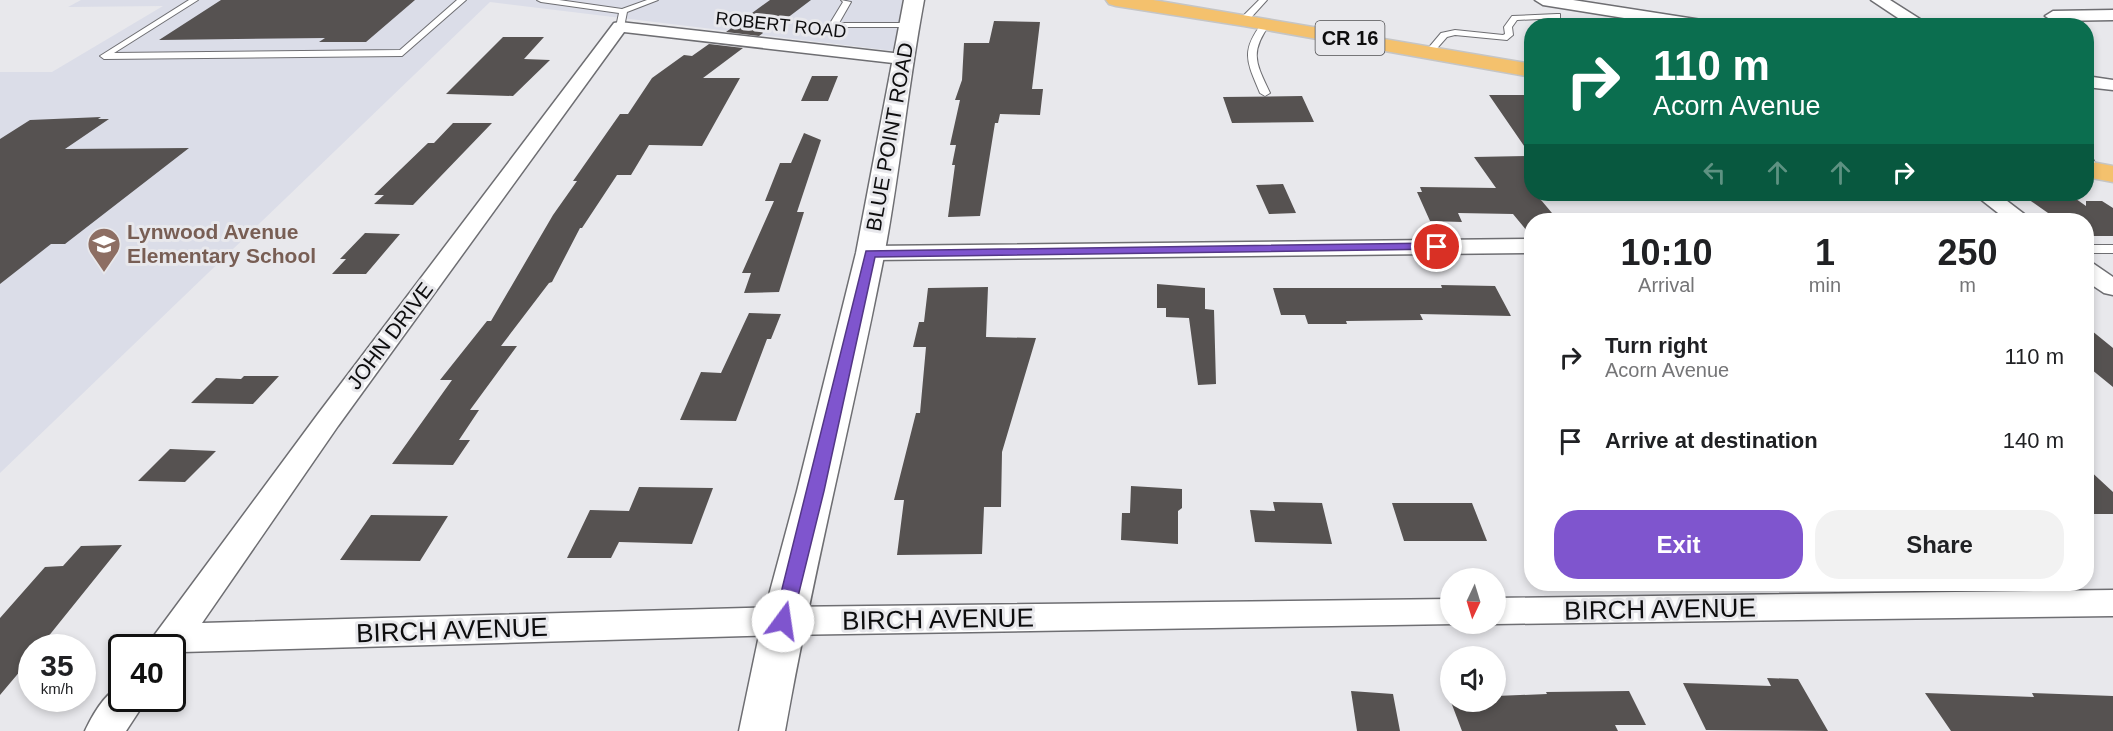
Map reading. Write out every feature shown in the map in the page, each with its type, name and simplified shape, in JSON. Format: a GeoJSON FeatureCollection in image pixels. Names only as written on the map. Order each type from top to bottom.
{"type":"FeatureCollection","features":[{"type":"Feature","properties":{"kind":"main road","name":"CR 16"},"geometry":{"type":"LineString","coordinates":[[1116,0],[1524,69]]}},
{"type":"Feature","properties":{"kind":"street"},"geometry":{"type":"LineString","coordinates":[[1543,0],[1559,18]]}},
{"type":"Feature","properties":{"kind":"street"},"geometry":{"type":"LineString","coordinates":[[1543,0],[1657,18]]}},
{"type":"Feature","properties":{"kind":"street"},"geometry":{"type":"LineString","coordinates":[[1880,0],[1910,18]]}},
{"type":"Feature","properties":{"kind":"street","name":"BLUE POINT ROAD"},"geometry":{"type":"LineString","coordinates":[[762,731],[783,621],[816,491],[870,254],[902,59],[912,13]]}},
{"type":"Feature","properties":{"kind":"street"},"geometry":{"type":"LineString","coordinates":[[2053,16],[2113,15]]}},
{"type":"Feature","properties":{"kind":"street","name":"ROBERT ROAD"},"geometry":{"type":"LineString","coordinates":[[621,19],[902,59]]}},
{"type":"Feature","properties":{"kind":"street","name":"JOHN DRIVE"},"geometry":{"type":"LineString","coordinates":[[175,634],[328,420],[621,19]]}},
{"type":"Feature","properties":{"kind":"street"},"geometry":{"type":"LineString","coordinates":[[2094,82],[2113,85]]}},
{"type":"Feature","properties":{"kind":"street"},"geometry":{"type":"LineString","coordinates":[[1995,201],[2011,213]]}},
{"type":"Feature","properties":{"kind":"street"},"geometry":{"type":"LineString","coordinates":[[870,254],[1524,246]]}},
{"type":"Feature","properties":{"kind":"street"},"geometry":{"type":"LineString","coordinates":[[2094,275],[2113,288]]}},
{"type":"Feature","properties":{"kind":"street","name":"BIRCH AVENUE"},"geometry":{"type":"LineString","coordinates":[[1506,611],[2113,603]]}},
{"type":"Feature","properties":{"kind":"street","name":"BIRCH AVENUE"},"geometry":{"type":"LineString","coordinates":[[186,642],[783,621],[1440,612]]}},
{"type":"Feature","properties":{"kind":"street"},"geometry":{"type":"LineString","coordinates":[[104,731],[118,712]]}},
{"type":"Feature","properties":{"kind":"lane"},"geometry":{"type":"LineString","coordinates":[[194,0],[104,56],[402,53],[462,0]]}},
{"type":"Feature","properties":{"kind":"lane"},"geometry":{"type":"LineString","coordinates":[[541,0],[621,19],[654,0]]}},
{"type":"Feature","properties":{"kind":"lane"},"geometry":{"type":"LineString","coordinates":[[845,0],[847,2],[833,25],[912,13]]}},
{"type":"Feature","properties":{"kind":"lane"},"geometry":{"type":"LineString","coordinates":[[1244,20],[1263,0]]}},
{"type":"Feature","properties":{"kind":"lane"},"geometry":{"type":"LineString","coordinates":[[1429,52],[1444,35],[1455,32],[1504,38],[1509,35],[1508,27],[1515,18],[1524,19]]}},
{"type":"Feature","properties":{"kind":"lane"},"geometry":{"type":"LineString","coordinates":[[1265,93],[1250,55],[1252,40],[1266,24]]}},
{"type":"Feature","properties":{"kind":"lane"},"geometry":{"type":"LineString","coordinates":[[2094,249],[2113,249]]}},
{"type":"Feature","properties":{"kind":"shaded area","name":"Lynwood Avenue Elementary School"},"geometry":{"type":"Polygon","coordinates":[[[81,0],[909,0],[894,51],[490,2],[0,473],[0,72],[52,72],[163,6],[68,7],[81,0]]]}},
{"type":"Feature","properties":{"kind":"building"},"geometry":{"type":"Polygon","coordinates":[[[221,0],[415,0],[366,42],[319,42],[325,38],[159,40],[221,0]]]}},
{"type":"Feature","properties":{"kind":"building"},"geometry":{"type":"Polygon","coordinates":[[[770,0],[811,0],[774,28],[758,27],[763,33],[759,36],[726,32],[770,0]]]}},
{"type":"Feature","properties":{"kind":"building"},"geometry":{"type":"Polygon","coordinates":[[[994,21],[1040,22],[1032,89],[1043,89],[1040,115],[1000,114],[998,123],[995,123],[980,216],[948,217],[956,145],[950,145],[960,100],[955,100],[962,80],[964,43],[989,43],[994,21]]]}},
{"type":"Feature","properties":{"kind":"building"},"geometry":{"type":"Polygon","coordinates":[[[503,37],[544,37],[524,59],[550,60],[513,96],[446,94],[503,37]]]}},
{"type":"Feature","properties":{"kind":"building"},"geometry":{"type":"Polygon","coordinates":[[[709,44],[743,48],[703,78],[740,78],[702,146],[649,145],[631,175],[617,175],[580,228],[552,282],[501,346],[517,346],[470,410],[479,410],[459,440],[470,440],[453,465],[392,464],[452,380],[440,380],[487,321],[491,321],[553,215],[577,181],[573,181],[620,114],[628,114],[652,78],[684,55],[692,56],[709,44]]]}},
{"type":"Feature","properties":{"kind":"building"},"geometry":{"type":"Polygon","coordinates":[[[812,76],[838,76],[828,101],[801,101],[812,76]]]}},
{"type":"Feature","properties":{"kind":"building"},"geometry":{"type":"Polygon","coordinates":[[[1489,95],[1524,95],[1524,146],[1489,95]]]}},
{"type":"Feature","properties":{"kind":"building"},"geometry":{"type":"Polygon","coordinates":[[[1302,96],[1314,122],[1232,123],[1223,97],[1302,96]]]}},
{"type":"Feature","properties":{"kind":"building"},"geometry":{"type":"Polygon","coordinates":[[[101,117],[98,119],[109,119],[65,149],[189,148],[65,244],[51,244],[0,284],[0,139],[30,120],[101,117]]]}},
{"type":"Feature","properties":{"kind":"building"},"geometry":{"type":"Polygon","coordinates":[[[453,123],[492,123],[413,205],[374,204],[384,195],[374,195],[428,143],[434,143],[453,123]]]}},
{"type":"Feature","properties":{"kind":"building"},"geometry":{"type":"Polygon","coordinates":[[[804,133],[821,140],[797,212],[804,212],[779,292],[744,293],[751,273],[742,273],[774,201],[765,201],[780,163],[791,163],[804,133]]]}},
{"type":"Feature","properties":{"kind":"building"},"geometry":{"type":"Polygon","coordinates":[[[1524,156],[1524,201],[1542,201],[1552,213],[1524,213],[1524,227],[1513,214],[1458,213],[1462,222],[1430,221],[1417,192],[1422,192],[1420,187],[1496,188],[1474,157],[1524,156]]]}},
{"type":"Feature","properties":{"kind":"building"},"geometry":{"type":"Polygon","coordinates":[[[1283,184],[1296,213],[1269,214],[1256,185],[1283,184]]]}},
{"type":"Feature","properties":{"kind":"building"},"geometry":{"type":"Polygon","coordinates":[[[2031,201],[2079,201],[2086,206],[2086,201],[2102,201],[2113,208],[2113,236],[2094,236],[2094,213],[2048,213],[2031,201]]]}},
{"type":"Feature","properties":{"kind":"building"},"geometry":{"type":"Polygon","coordinates":[[[365,233],[400,234],[366,274],[332,274],[346,259],[340,259],[365,233]]]}},
{"type":"Feature","properties":{"kind":"building"},"geometry":{"type":"Polygon","coordinates":[[[1157,284],[1205,288],[1205,309],[1214,310],[1216,384],[1198,385],[1189,318],[1166,317],[1166,308],[1157,308],[1157,284]]]}},
{"type":"Feature","properties":{"kind":"building"},"geometry":{"type":"Polygon","coordinates":[[[1441,285],[1495,286],[1511,316],[1420,314],[1423,320],[1308,324],[1305,315],[1281,315],[1273,288],[1442,288],[1441,285]]]}},
{"type":"Feature","properties":{"kind":"building"},"geometry":{"type":"Polygon","coordinates":[[[988,287],[986,337],[1036,338],[1002,452],[1001,507],[984,507],[982,554],[897,555],[904,500],[894,500],[916,413],[920,413],[926,347],[913,347],[919,322],[924,322],[928,288],[988,287]]]}},
{"type":"Feature","properties":{"kind":"building"},"geometry":{"type":"Polygon","coordinates":[[[749,313],[781,314],[771,339],[767,339],[736,421],[680,420],[701,372],[721,373],[749,313]]]}},
{"type":"Feature","properties":{"kind":"building"},"geometry":{"type":"Polygon","coordinates":[[[2094,333],[2113,348],[2113,387],[2094,372],[2094,333]]]}},
{"type":"Feature","properties":{"kind":"building"},"geometry":{"type":"Polygon","coordinates":[[[244,376],[279,376],[253,404],[191,403],[216,378],[241,379],[244,376]]]}},
{"type":"Feature","properties":{"kind":"building"},"geometry":{"type":"Polygon","coordinates":[[[170,449],[216,451],[185,482],[138,481],[170,449]]]}},
{"type":"Feature","properties":{"kind":"building"},"geometry":{"type":"Polygon","coordinates":[[[2094,474],[2113,492],[2113,514],[2094,514],[2094,474]]]}},
{"type":"Feature","properties":{"kind":"building"},"geometry":{"type":"Polygon","coordinates":[[[1131,486],[1182,489],[1182,508],[1178,511],[1178,544],[1121,540],[1122,513],[1130,513],[1131,486]]]}},
{"type":"Feature","properties":{"kind":"building"},"geometry":{"type":"Polygon","coordinates":[[[639,487],[713,488],[692,544],[619,542],[611,558],[567,558],[590,510],[629,511],[639,487]]]}},
{"type":"Feature","properties":{"kind":"building"},"geometry":{"type":"Polygon","coordinates":[[[1273,502],[1322,503],[1332,544],[1255,542],[1250,510],[1275,511],[1273,502]]]}},
{"type":"Feature","properties":{"kind":"building"},"geometry":{"type":"Polygon","coordinates":[[[1392,503],[1472,503],[1487,541],[1404,541],[1392,503]]]}},
{"type":"Feature","properties":{"kind":"building"},"geometry":{"type":"Polygon","coordinates":[[[371,515],[448,516],[420,561],[340,560],[371,515]]]}},
{"type":"Feature","properties":{"kind":"building"},"geometry":{"type":"Polygon","coordinates":[[[122,545],[50,634],[18,634],[18,674],[0,695],[0,618],[45,567],[63,566],[81,546],[122,545]]]}},
{"type":"Feature","properties":{"kind":"building"},"geometry":{"type":"Polygon","coordinates":[[[1767,678],[1798,679],[1828,731],[1706,730],[1683,683],[1771,686],[1767,678]]]}},
{"type":"Feature","properties":{"kind":"building"},"geometry":{"type":"Polygon","coordinates":[[[1351,691],[1393,694],[1400,731],[1357,731],[1351,691]]]}},
{"type":"Feature","properties":{"kind":"building"},"geometry":{"type":"Polygon","coordinates":[[[1629,691],[1646,725],[1615,725],[1618,731],[1462,731],[1455,712],[1506,712],[1506,696],[1547,694],[1546,692],[1629,691]]]}},
{"type":"Feature","properties":{"kind":"building"},"geometry":{"type":"Polygon","coordinates":[[[1925,693],[2034,697],[2032,693],[2113,696],[2113,731],[1951,731],[1925,693]]]}},
{"type":"Feature","properties":{"kind":"place","name":"Lynwood Avenue Elementary School"},"geometry":{"type":"Point","coordinates":[104,273]}},
{"type":"Feature","properties":{"kind":"route"},"geometry":{"type":"LineString","coordinates":[[783,621],[816,491],[870,254],[1437,247]]}}]}
